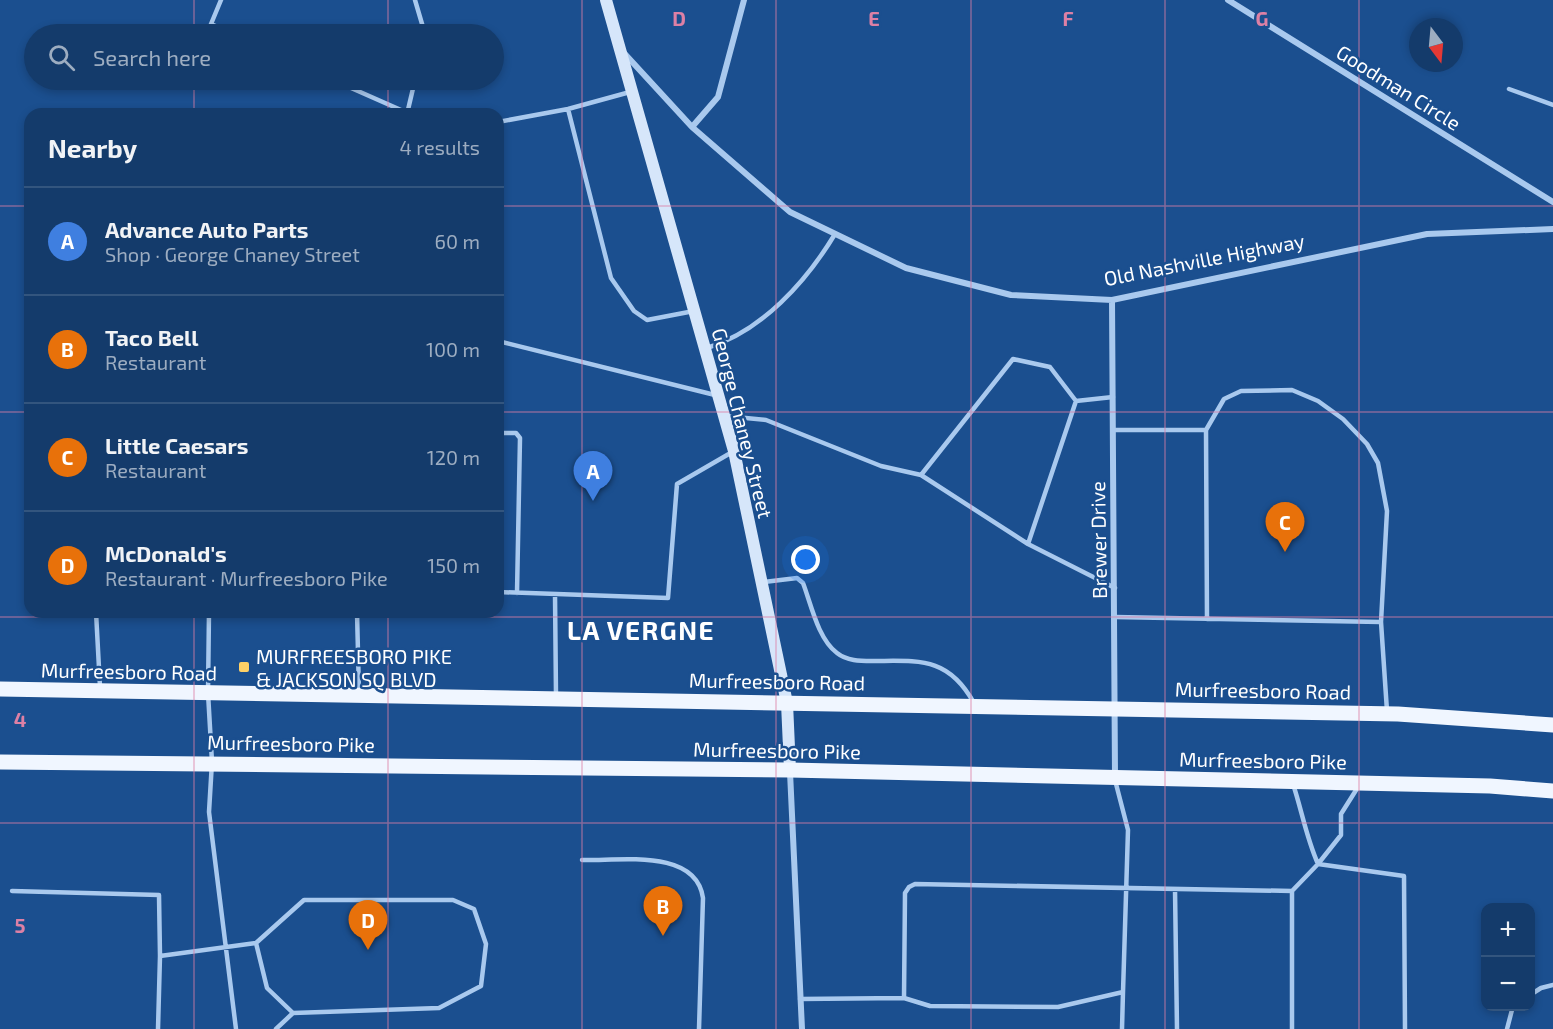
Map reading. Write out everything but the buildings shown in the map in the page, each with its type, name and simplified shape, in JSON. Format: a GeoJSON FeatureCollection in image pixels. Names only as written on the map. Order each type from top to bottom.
{"type":"FeatureCollection","features":[{"type":"Feature","properties":{"kind":"main road","name":"Old Nashville Highway"},"geometry":{"type":"LineString","coordinates":[[606,0],[630,92]]}},
{"type":"Feature","properties":{"kind":"main road","name":"George Chaney Street"},"geometry":{"type":"LineString","coordinates":[[630,92],[734,451],[787,703],[790,770]]}},
{"type":"Feature","properties":{"kind":"main road","name":"Murfreesboro Road"},"geometry":{"type":"LineString","coordinates":[[0,689],[1388,714],[1553,724]]}},
{"type":"Feature","properties":{"kind":"main road","name":"Murfreesboro Pike"},"geometry":{"type":"LineString","coordinates":[[0,762],[212,762],[790,770],[1115,780],[1292,781],[1490,786],[1553,791]]}},
{"type":"Feature","properties":{"kind":"street"},"geometry":{"type":"LineString","coordinates":[[692,127],[718,97],[744,0]]}},
{"type":"Feature","properties":{"kind":"street","name":"Goodman Circle"},"geometry":{"type":"LineString","coordinates":[[1228,0],[1553,202]]}},
{"type":"Feature","properties":{"kind":"street","name":"Old Nashville Highway"},"geometry":{"type":"LineString","coordinates":[[619,47],[692,127],[790,212],[906,268],[1011,295],[1112,300],[1426,234],[1553,229]]}},
{"type":"Feature","properties":{"kind":"street","name":"Brewer Drive"},"geometry":{"type":"LineString","coordinates":[[1112,300],[1115,780]]}},
{"type":"Feature","properties":{"kind":"street"},"geometry":{"type":"LineString","coordinates":[[790,770],[802,1029]]}},
{"type":"Feature","properties":{"kind":"lane"},"geometry":{"type":"LineString","coordinates":[[211,24],[222,0]]}},
{"type":"Feature","properties":{"kind":"lane"},"geometry":{"type":"LineString","coordinates":[[415,0],[421,24]]}},
{"type":"Feature","properties":{"kind":"lane"},"geometry":{"type":"LineString","coordinates":[[1509,89],[1553,105]]}},
{"type":"Feature","properties":{"kind":"lane"},"geometry":{"type":"LineString","coordinates":[[355,90],[395,108]]}},
{"type":"Feature","properties":{"kind":"lane"},"geometry":{"type":"LineString","coordinates":[[409,108],[413,90]]}},
{"type":"Feature","properties":{"kind":"lane"},"geometry":{"type":"LineString","coordinates":[[504,121],[568,109],[630,92]]}},
{"type":"Feature","properties":{"kind":"lane"},"geometry":{"type":"LineString","coordinates":[[568,109],[611,278],[634,311],[646,320],[694,312]]}},
{"type":"Feature","properties":{"kind":"lane"},"geometry":{"type":"LineString","coordinates":[[705,349],[731,341],[765,315],[817,265],[835,234]]}},
{"type":"Feature","properties":{"kind":"lane"},"geometry":{"type":"LineString","coordinates":[[504,342],[718,395]]}},
{"type":"Feature","properties":{"kind":"lane"},"geometry":{"type":"LineString","coordinates":[[921,475],[1013,359],[1050,367],[1076,401]]}},
{"type":"Feature","properties":{"kind":"lane"},"geometry":{"type":"LineString","coordinates":[[1207,619],[1206,430],[1224,399],[1241,391],[1292,390],[1318,401],[1343,419],[1367,444],[1378,463],[1387,511],[1381,622],[1388,714]]}},
{"type":"Feature","properties":{"kind":"lane"},"geometry":{"type":"LineString","coordinates":[[1076,401],[1113,398]]}},
{"type":"Feature","properties":{"kind":"lane"},"geometry":{"type":"LineString","coordinates":[[1028,544],[1076,401]]}},
{"type":"Feature","properties":{"kind":"lane"},"geometry":{"type":"LineString","coordinates":[[723,416],[766,420],[881,466],[921,475],[1028,544],[1115,588]]}},
{"type":"Feature","properties":{"kind":"lane"},"geometry":{"type":"LineString","coordinates":[[1113,430],[1206,430]]}},
{"type":"Feature","properties":{"kind":"lane"},"geometry":{"type":"LineString","coordinates":[[504,433],[516,433],[520,438],[517,593]]}},
{"type":"Feature","properties":{"kind":"lane"},"geometry":{"type":"LineString","coordinates":[[504,592],[668,598],[676,484],[734,451]]}},
{"type":"Feature","properties":{"kind":"lane"},"geometry":{"type":"LineString","coordinates":[[762,583],[797,578],[803,583],[827,643],[838,654],[854,661],[912,661],[940,665],[958,680],[975,705]]}},
{"type":"Feature","properties":{"kind":"lane"},"geometry":{"type":"LineString","coordinates":[[555,594],[556,699]]}},
{"type":"Feature","properties":{"kind":"lane"},"geometry":{"type":"LineString","coordinates":[[1115,617],[1381,622]]}},
{"type":"Feature","properties":{"kind":"lane"},"geometry":{"type":"LineString","coordinates":[[97,618],[100,691]]}},
{"type":"Feature","properties":{"kind":"lane"},"geometry":{"type":"LineString","coordinates":[[209,618],[208,693],[212,762],[209,812],[236,1029]]}},
{"type":"Feature","properties":{"kind":"lane"},"geometry":{"type":"LineString","coordinates":[[357,618],[359,695]]}},
{"type":"Feature","properties":{"kind":"lane"},"geometry":{"type":"LineString","coordinates":[[1115,780],[1128,830],[1122,1029]]}},
{"type":"Feature","properties":{"kind":"lane"},"geometry":{"type":"LineString","coordinates":[[1292,781],[1304,814],[1305,834],[1318,864]]}},
{"type":"Feature","properties":{"kind":"lane"},"geometry":{"type":"LineString","coordinates":[[1292,1029],[1292,891],[1341,835],[1341,814],[1360,783]]}},
{"type":"Feature","properties":{"kind":"lane"},"geometry":{"type":"LineString","coordinates":[[582,860],[671,863],[686,868],[695,877],[703,898],[699,1029]]}},
{"type":"Feature","properties":{"kind":"lane"},"geometry":{"type":"LineString","coordinates":[[1318,864],[1404,876],[1405,1029]]}},
{"type":"Feature","properties":{"kind":"lane"},"geometry":{"type":"LineString","coordinates":[[904,998],[905,893],[909,887],[923,884],[1292,891]]}},
{"type":"Feature","properties":{"kind":"lane"},"geometry":{"type":"LineString","coordinates":[[1175,889],[1177,1029]]}},
{"type":"Feature","properties":{"kind":"lane"},"geometry":{"type":"LineString","coordinates":[[12,891],[159,895],[158,1029]]}},
{"type":"Feature","properties":{"kind":"lane"},"geometry":{"type":"LineString","coordinates":[[160,956],[256,943],[304,900],[453,900],[474,909],[486,944],[481,986],[439,1008],[292,1013],[276,1029]]}},
{"type":"Feature","properties":{"kind":"lane"},"geometry":{"type":"LineString","coordinates":[[256,943],[267,988],[292,1013]]}},
{"type":"Feature","properties":{"kind":"lane"},"geometry":{"type":"LineString","coordinates":[[1535,992],[1553,985]]}},
{"type":"Feature","properties":{"kind":"lane"},"geometry":{"type":"LineString","coordinates":[[800,999],[904,998],[930,1006],[1058,1007],[1123,992]]}},
{"type":"Feature","properties":{"kind":"lane"},"geometry":{"type":"LineString","coordinates":[[1507,1029],[1512,1011]]}},
{"type":"Feature","properties":{"kind":"place","name":"Advance Auto Parts"},"geometry":{"type":"Point","coordinates":[593,501]}},
{"type":"Feature","properties":{"kind":"place","name":"Little Caesars"},"geometry":{"type":"Point","coordinates":[1285,552]}},
{"type":"Feature","properties":{"kind":"place","name":"MURFREESBORO PIKE & JACKSON SQ BLVD"},"geometry":{"type":"Point","coordinates":[244,667]}},
{"type":"Feature","properties":{"kind":"place","name":"Taco Bell"},"geometry":{"type":"Point","coordinates":[663,936]}},
{"type":"Feature","properties":{"kind":"place","name":"McDonald's"},"geometry":{"type":"Point","coordinates":[368,950]}},
{"type":"Feature","properties":{"kind":"district","name":"LA VERGNE"},"geometry":{"type":"Point","coordinates":[641,629]}}]}
